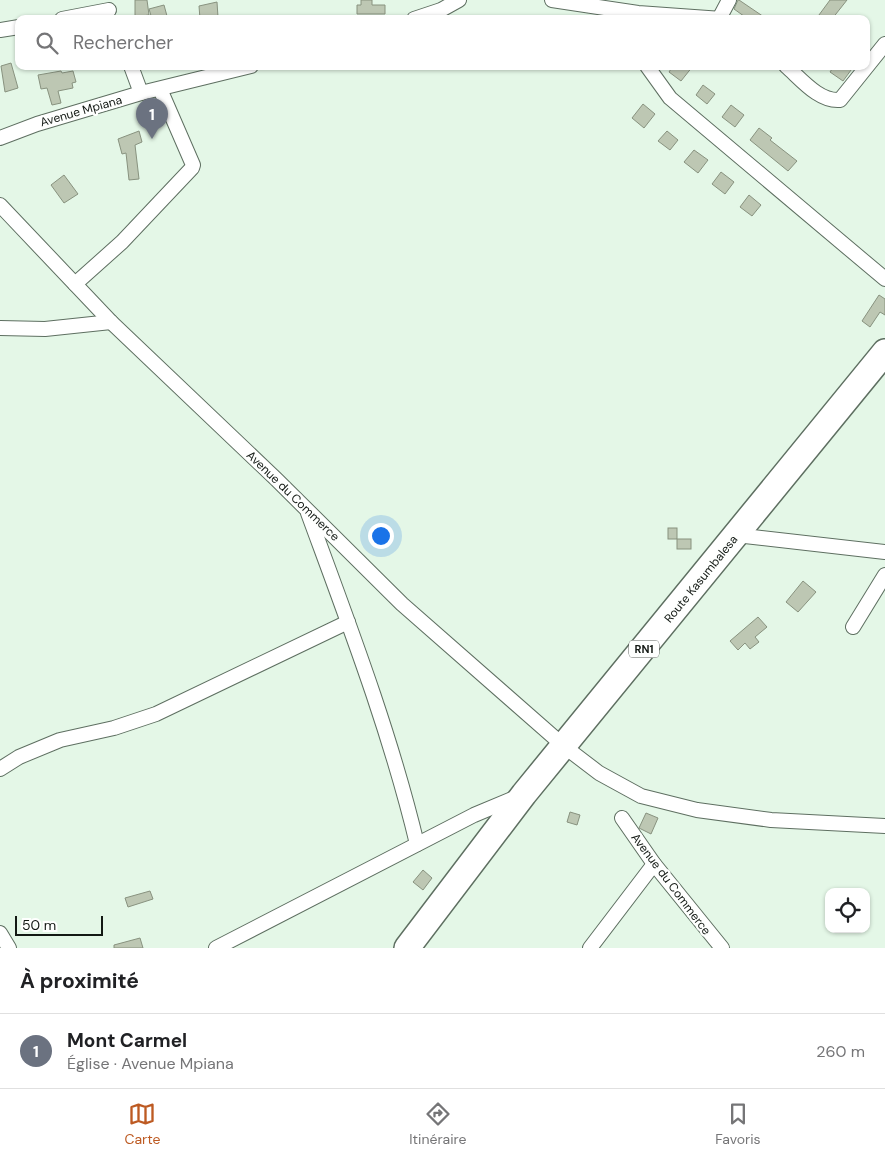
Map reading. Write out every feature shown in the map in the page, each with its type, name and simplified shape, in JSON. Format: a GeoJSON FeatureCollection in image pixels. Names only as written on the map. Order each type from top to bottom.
{"type":"FeatureCollection","features":[{"type":"Feature","properties":{"kind":"highway","name":"Route Kasumbalesa"},"geometry":{"type":"LineString","coordinates":[[407,948],[524,794],[565,747],[885,352]]}},
{"type":"Feature","properties":{"kind":"street"},"geometry":{"type":"LineString","coordinates":[[426,15],[441,10],[459,0]]}},
{"type":"Feature","properties":{"kind":"street"},"geometry":{"type":"LineString","coordinates":[[552,0],[638,13],[671,15]]}},
{"type":"Feature","properties":{"kind":"street"},"geometry":{"type":"LineString","coordinates":[[722,15],[729,0]]}},
{"type":"Feature","properties":{"kind":"street"},"geometry":{"type":"LineString","coordinates":[[593,6],[601,15]]}},
{"type":"Feature","properties":{"kind":"street"},"geometry":{"type":"LineString","coordinates":[[83,15],[110,10]]}},
{"type":"Feature","properties":{"kind":"street"},"geometry":{"type":"LineString","coordinates":[[0,30],[15,28]]}},
{"type":"Feature","properties":{"kind":"street"},"geometry":{"type":"LineString","coordinates":[[870,63],[885,44]]}},
{"type":"Feature","properties":{"kind":"street"},"geometry":{"type":"LineString","coordinates":[[132,70],[141,93]]}},
{"type":"Feature","properties":{"kind":"street","name":"Avenue Mpiana"},"geometry":{"type":"LineString","coordinates":[[0,138],[37,124],[141,93],[235,70]]}},
{"type":"Feature","properties":{"kind":"street"},"geometry":{"type":"LineString","coordinates":[[650,70],[670,98],[885,279]]}},
{"type":"Feature","properties":{"kind":"street"},"geometry":{"type":"LineString","coordinates":[[791,70],[819,95],[830,101],[840,100],[864,70]]}},
{"type":"Feature","properties":{"kind":"street"},"geometry":{"type":"LineString","coordinates":[[74,284],[122,242],[192,168],[193,164],[160,89]]}},
{"type":"Feature","properties":{"kind":"street","name":"Avenue du Commerce"},"geometry":{"type":"LineString","coordinates":[[0,205],[111,322],[306,508],[402,604],[565,747],[599,773],[641,796],[697,810],[770,820],[885,826]]}},
{"type":"Feature","properties":{"kind":"street"},"geometry":{"type":"LineString","coordinates":[[0,328],[46,330],[111,322]]}},
{"type":"Feature","properties":{"kind":"street"},"geometry":{"type":"LineString","coordinates":[[306,508],[348,622],[407,802],[417,844]]}},
{"type":"Feature","properties":{"kind":"street"},"geometry":{"type":"LineString","coordinates":[[736,536],[885,552]]}},
{"type":"Feature","properties":{"kind":"street"},"geometry":{"type":"LineString","coordinates":[[853,627],[885,574]]}},
{"type":"Feature","properties":{"kind":"street"},"geometry":{"type":"LineString","coordinates":[[0,769],[19,757],[60,740],[107,730],[156,714],[348,622]]}},
{"type":"Feature","properties":{"kind":"street"},"geometry":{"type":"LineString","coordinates":[[216,948],[474,815],[524,794]]}},
{"type":"Feature","properties":{"kind":"street","name":"Avenue du Commerce"},"geometry":{"type":"LineString","coordinates":[[622,818],[654,864],[722,948]]}},
{"type":"Feature","properties":{"kind":"street"},"geometry":{"type":"LineString","coordinates":[[590,948],[654,864]]}},
{"type":"Feature","properties":{"kind":"street"},"geometry":{"type":"LineString","coordinates":[[0,933],[9,948]]}},
{"type":"Feature","properties":{"kind":"building"},"geometry":{"type":"Polygon","coordinates":[[[135,0],[147,0],[149,15],[135,15],[135,0]]]}},
{"type":"Feature","properties":{"kind":"building"},"geometry":{"type":"Polygon","coordinates":[[[361,0],[372,0],[372,5],[385,5],[385,14],[357,14],[357,5],[361,5],[361,0]]]}},
{"type":"Feature","properties":{"kind":"building"},"geometry":{"type":"Polygon","coordinates":[[[739,0],[761,15],[742,15],[734,9],[739,0]]]}},
{"type":"Feature","properties":{"kind":"building"},"geometry":{"type":"Polygon","coordinates":[[[830,0],[847,0],[835,15],[819,15],[830,0]]]}},
{"type":"Feature","properties":{"kind":"building"},"geometry":{"type":"Polygon","coordinates":[[[217,2],[218,15],[200,15],[199,6],[217,2]]]}},
{"type":"Feature","properties":{"kind":"building"},"geometry":{"type":"Polygon","coordinates":[[[164,5],[167,15],[151,15],[149,9],[164,5]]]}},
{"type":"Feature","properties":{"kind":"building"},"geometry":{"type":"Polygon","coordinates":[[[11,63],[18,88],[5,92],[1,66],[11,63]]]}},
{"type":"Feature","properties":{"kind":"building"},"geometry":{"type":"Polygon","coordinates":[[[670,70],[690,70],[681,81],[669,72],[670,70]]]}},
{"type":"Feature","properties":{"kind":"building"},"geometry":{"type":"Polygon","coordinates":[[[831,70],[851,70],[843,81],[830,72],[831,70]]]}},
{"type":"Feature","properties":{"kind":"building"},"geometry":{"type":"Polygon","coordinates":[[[61,71],[62,73],[73,71],[76,82],[72,83],[73,88],[58,91],[61,103],[52,105],[47,88],[41,89],[38,75],[61,71]]]}},
{"type":"Feature","properties":{"kind":"building"},"geometry":{"type":"Polygon","coordinates":[[[703,85],[715,94],[707,104],[696,95],[703,85]]]}},
{"type":"Feature","properties":{"kind":"building"},"geometry":{"type":"Polygon","coordinates":[[[643,104],[655,114],[644,128],[632,118],[643,104]]]}},
{"type":"Feature","properties":{"kind":"building"},"geometry":{"type":"Polygon","coordinates":[[[731,105],[744,115],[735,127],[722,117],[731,105]]]}},
{"type":"Feature","properties":{"kind":"building"},"geometry":{"type":"Polygon","coordinates":[[[759,128],[772,138],[770,140],[797,161],[788,171],[750,140],[759,128]]]}},
{"type":"Feature","properties":{"kind":"building"},"geometry":{"type":"Polygon","coordinates":[[[139,131],[142,142],[135,145],[139,179],[129,180],[126,153],[122,154],[118,139],[139,131]]]}},
{"type":"Feature","properties":{"kind":"building"},"geometry":{"type":"Polygon","coordinates":[[[667,131],[678,140],[670,150],[658,141],[667,131]]]}},
{"type":"Feature","properties":{"kind":"building"},"geometry":{"type":"Polygon","coordinates":[[[694,150],[708,160],[698,173],[684,162],[694,150]]]}},
{"type":"Feature","properties":{"kind":"building"},"geometry":{"type":"Polygon","coordinates":[[[721,172],[734,182],[725,194],[712,184],[721,172]]]}},
{"type":"Feature","properties":{"kind":"building"},"geometry":{"type":"Polygon","coordinates":[[[64,175],[78,194],[64,203],[51,185],[64,175]]]}},
{"type":"Feature","properties":{"kind":"building"},"geometry":{"type":"Polygon","coordinates":[[[749,195],[761,205],[752,216],[740,207],[749,195]]]}},
{"type":"Feature","properties":{"kind":"building"},"geometry":{"type":"Polygon","coordinates":[[[879,295],[885,299],[885,315],[880,312],[870,327],[862,321],[879,295]]]}},
{"type":"Feature","properties":{"kind":"building"},"geometry":{"type":"Polygon","coordinates":[[[668,528],[677,528],[677,539],[668,539],[668,528]]]}},
{"type":"Feature","properties":{"kind":"building"},"geometry":{"type":"Polygon","coordinates":[[[677,539],[691,539],[691,549],[677,549],[677,539]]]}},
{"type":"Feature","properties":{"kind":"building"},"geometry":{"type":"Polygon","coordinates":[[[803,581],[816,592],[798,612],[786,602],[803,581]]]}},
{"type":"Feature","properties":{"kind":"building"},"geometry":{"type":"Polygon","coordinates":[[[758,617],[767,627],[755,637],[759,642],[750,649],[745,643],[738,650],[730,641],[758,617]]]}},
{"type":"Feature","properties":{"kind":"building"},"geometry":{"type":"Polygon","coordinates":[[[570,812],[580,815],[577,825],[567,822],[570,812]]]}},
{"type":"Feature","properties":{"kind":"building"},"geometry":{"type":"Polygon","coordinates":[[[646,813],[658,818],[651,834],[639,828],[646,813]]]}},
{"type":"Feature","properties":{"kind":"building"},"geometry":{"type":"Polygon","coordinates":[[[423,870],[432,878],[423,890],[413,882],[423,870]]]}},
{"type":"Feature","properties":{"kind":"building"},"geometry":{"type":"Polygon","coordinates":[[[150,891],[153,899],[128,907],[125,898],[150,891]]]}},
{"type":"Feature","properties":{"kind":"building"},"geometry":{"type":"Polygon","coordinates":[[[140,938],[143,948],[114,948],[114,945],[140,938]]]}},
{"type":"Feature","properties":{"kind":"place","name":"Mont Carmel"},"geometry":{"type":"Point","coordinates":[152,139]}}]}
